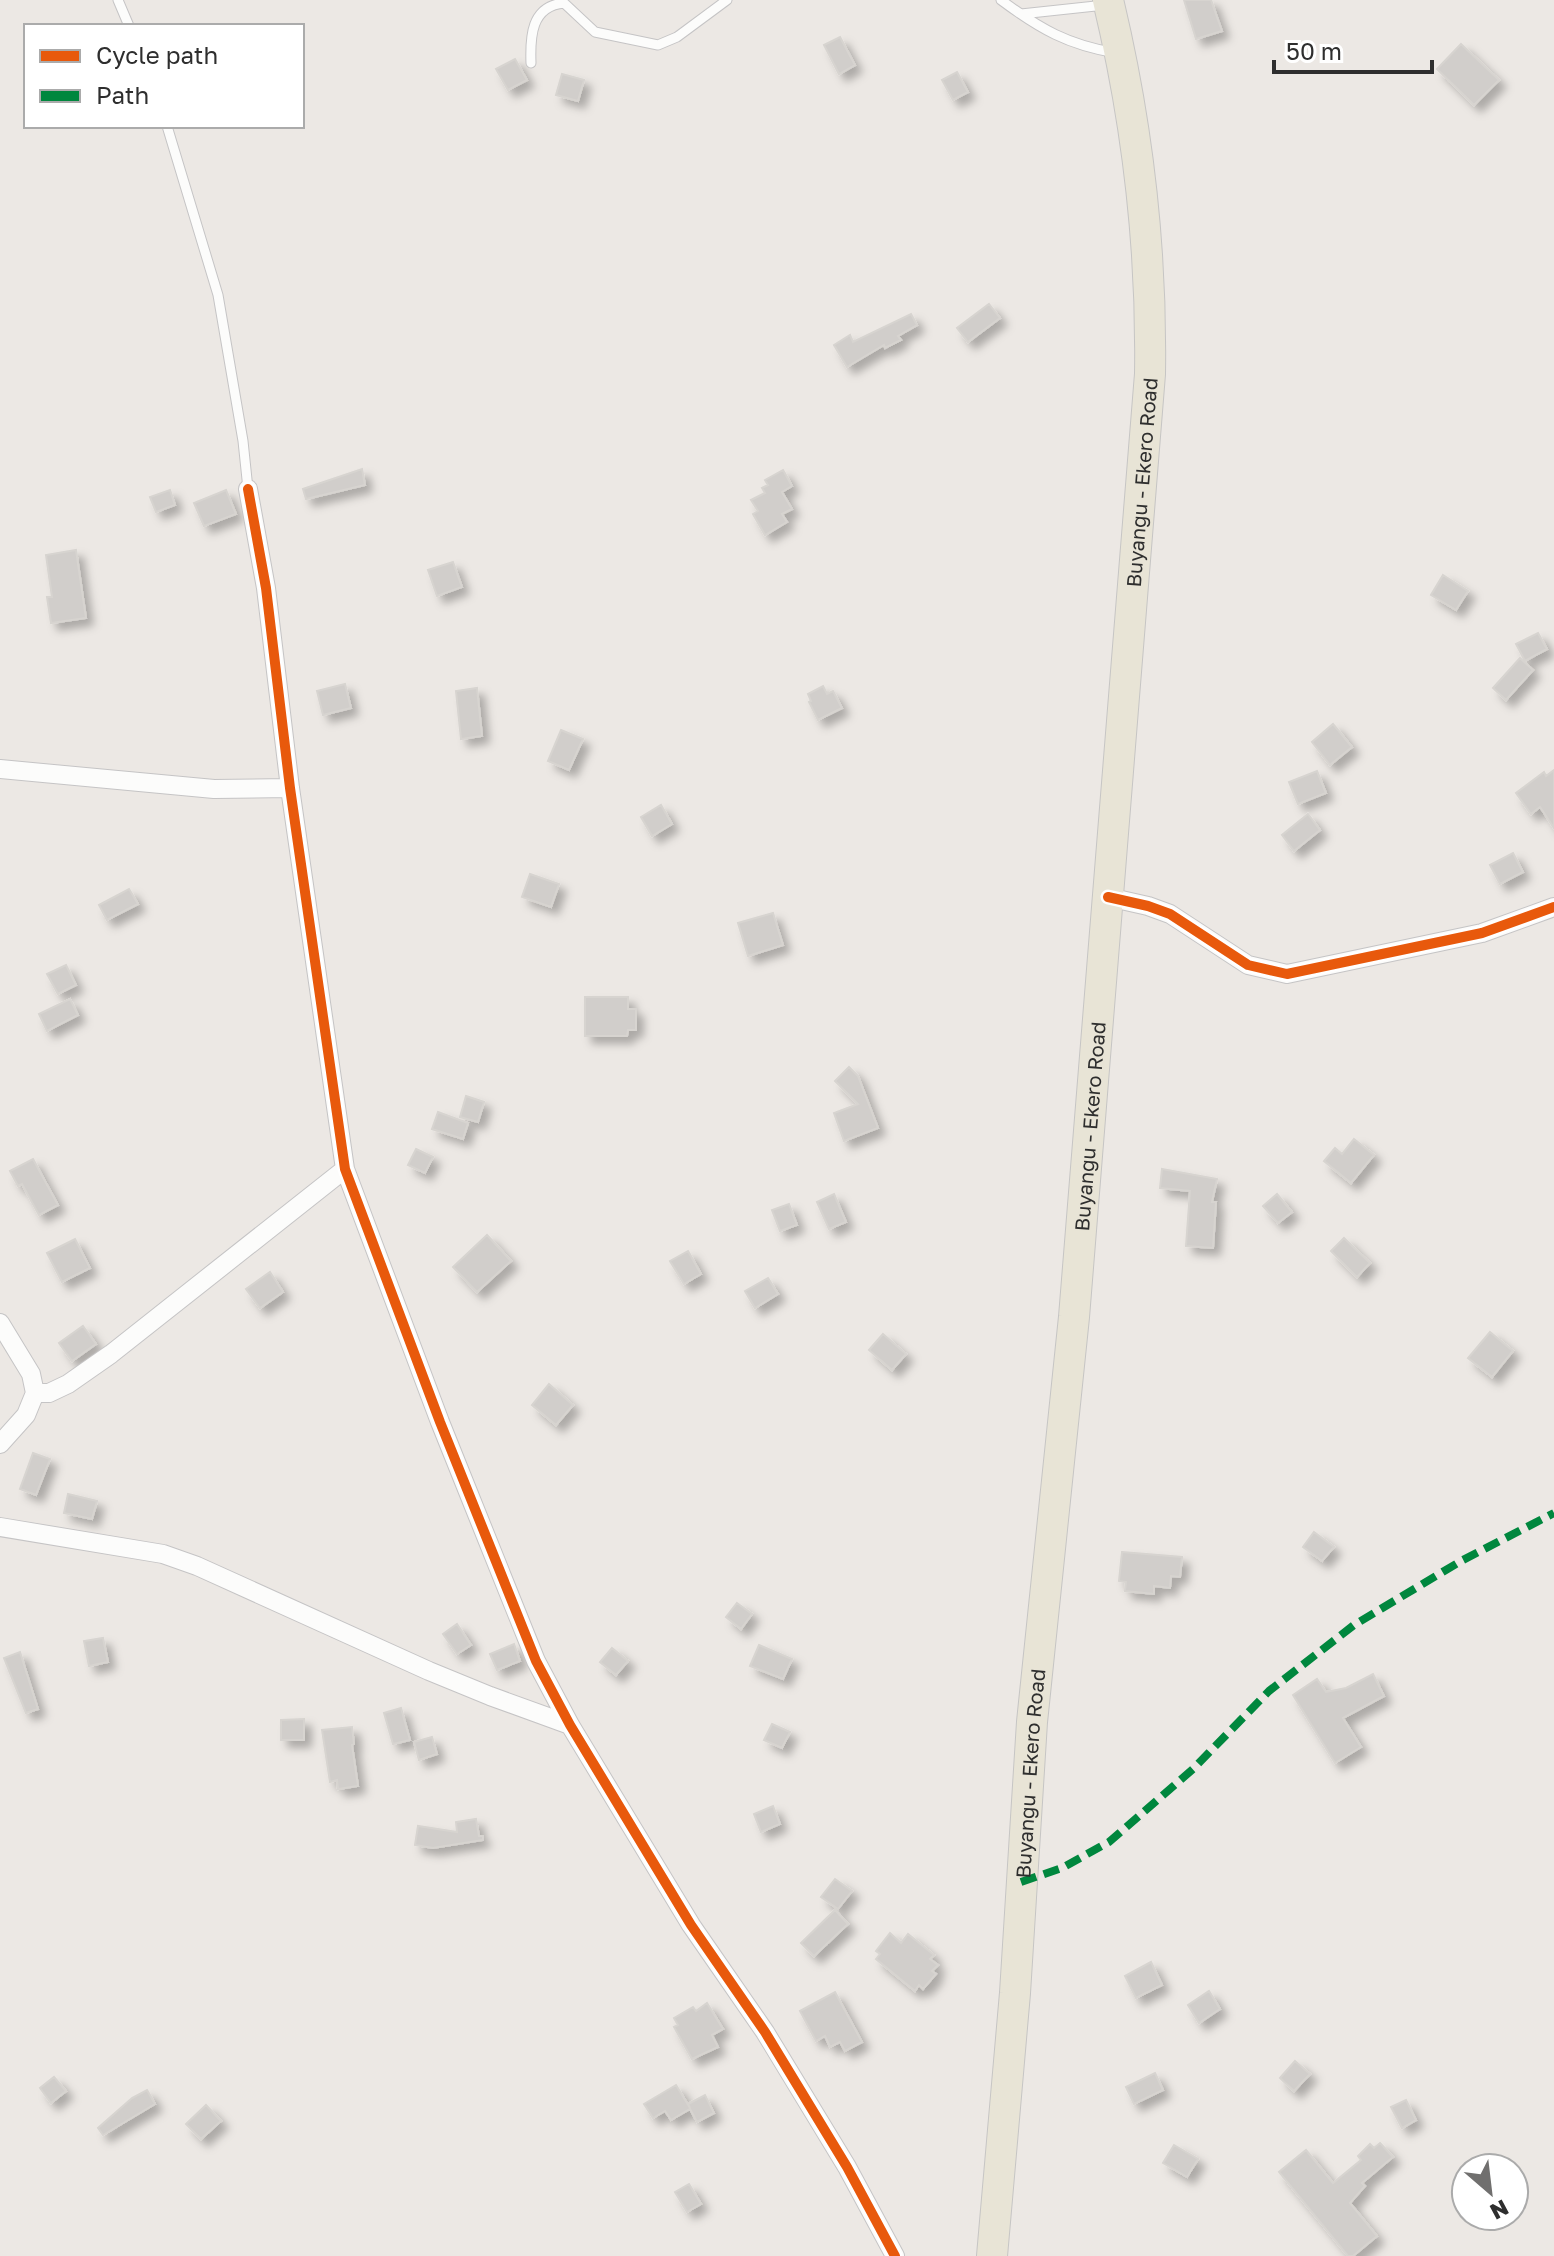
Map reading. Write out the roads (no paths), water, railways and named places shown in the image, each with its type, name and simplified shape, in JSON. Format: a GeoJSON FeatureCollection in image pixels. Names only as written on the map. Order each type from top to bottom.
{"type":"FeatureCollection","features":[{"type":"Feature","properties":{"kind":"main road","name":"Buyangu - Ekero Road"},"geometry":{"type":"LineString","coordinates":[[992,2256],[1014,2008],[1032,1722],[1074,1317],[1146,433],[1150,339],[1139,178],[1108,2]]}},
{"type":"Feature","properties":{"kind":"street"},"geometry":{"type":"LineString","coordinates":[[248,489],[266,588],[290,788],[345,1169],[475,1512],[536,1661],[570,1725],[691,1925],[765,2032],[847,2167],[895,2256]]}},
{"type":"Feature","properties":{"kind":"street"},"geometry":{"type":"LineString","coordinates":[[0,769],[214,789],[290,788]]}},
{"type":"Feature","properties":{"kind":"street"},"geometry":{"type":"LineString","coordinates":[[1108,897],[1170,914],[1248,965],[1287,974],[1482,933],[1554,907]]}},
{"type":"Feature","properties":{"kind":"street"},"geometry":{"type":"LineString","coordinates":[[35,1393],[49,1393],[68,1384],[111,1354],[345,1169]]}},
{"type":"Feature","properties":{"kind":"street"},"geometry":{"type":"LineString","coordinates":[[0,1323],[31,1374],[35,1393],[26,1415],[0,1444]]}},
{"type":"Feature","properties":{"kind":"street"},"geometry":{"type":"LineString","coordinates":[[0,1527],[163,1554],[197,1566],[441,1676],[570,1725]]}},
{"type":"Feature","properties":{"kind":"lane"},"geometry":{"type":"LineString","coordinates":[[118,0],[128,24]]}},
{"type":"Feature","properties":{"kind":"lane"},"geometry":{"type":"LineString","coordinates":[[531,63],[530,36],[536,19],[543,9],[556,4],[564,3],[595,32],[658,45],[677,37],[727,0]]}},
{"type":"Feature","properties":{"kind":"lane"},"geometry":{"type":"LineString","coordinates":[[1001,0],[1082,48],[1119,54]]}},
{"type":"Feature","properties":{"kind":"lane"},"geometry":{"type":"LineString","coordinates":[[1020,14],[1108,2]]}},
{"type":"Feature","properties":{"kind":"lane"},"geometry":{"type":"LineString","coordinates":[[168,128],[218,295],[233,375],[248,489]]}}]}
